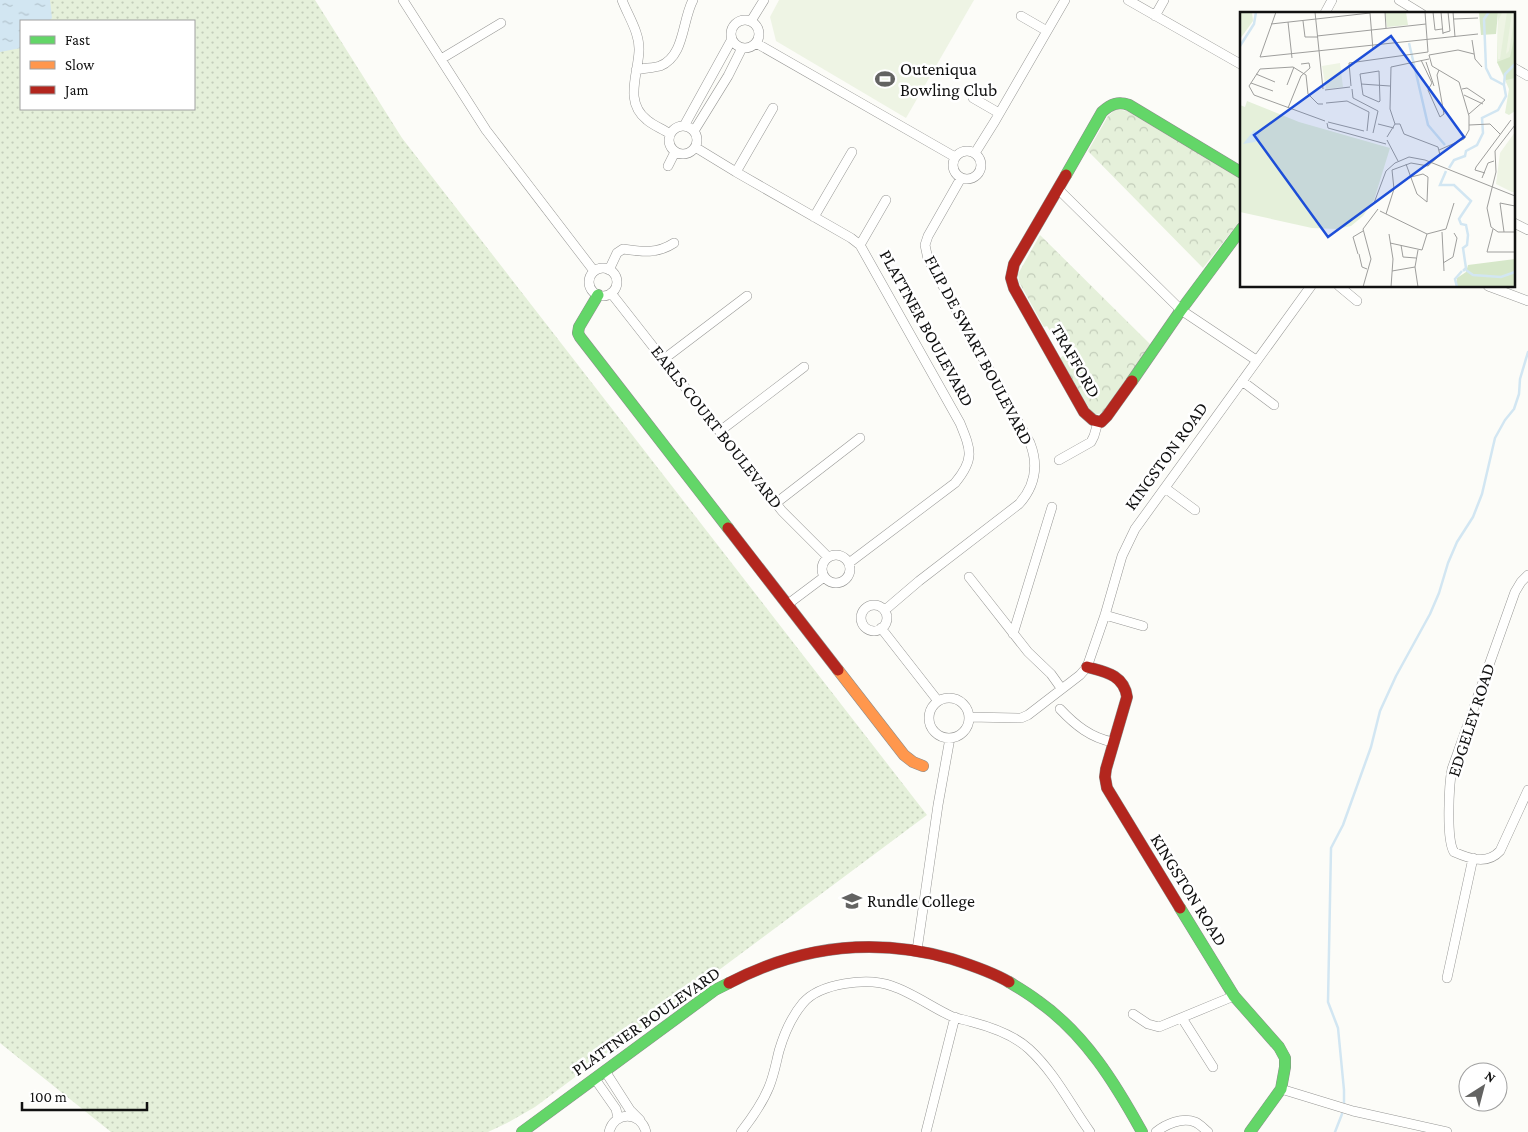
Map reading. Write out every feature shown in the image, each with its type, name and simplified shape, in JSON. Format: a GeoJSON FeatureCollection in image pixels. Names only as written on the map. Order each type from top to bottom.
{"type":"FeatureCollection","features":[{"type":"Feature","properties":{"kind":"street"},"geometry":{"type":"LineString","coordinates":[[403,0],[486,130],[594,271]]}},
{"type":"Feature","properties":{"kind":"street"},"geometry":{"type":"LineString","coordinates":[[622,0],[638,40],[639,51],[633,94],[636,105],[640,113],[647,120],[670,134]]}},
{"type":"Feature","properties":{"kind":"street"},"geometry":{"type":"LineString","coordinates":[[636,70],[659,66],[672,57],[680,40],[689,7],[694,0]]}},
{"type":"Feature","properties":{"kind":"street"},"geometry":{"type":"LineString","coordinates":[[751,21],[764,0]]}},
{"type":"Feature","properties":{"kind":"street"},"geometry":{"type":"LineString","coordinates":[[975,153],[1065,0]]}},
{"type":"Feature","properties":{"kind":"street"},"geometry":{"type":"LineString","coordinates":[[1128,0],[1240,61]]}},
{"type":"Feature","properties":{"kind":"street"},"geometry":{"type":"LineString","coordinates":[[1155,16],[1164,0]]}},
{"type":"Feature","properties":{"kind":"street"},"geometry":{"type":"LineString","coordinates":[[1324,12],[1332,0]]}},
{"type":"Feature","properties":{"kind":"street"},"geometry":{"type":"LineString","coordinates":[[1399,0],[1419,12]]}},
{"type":"Feature","properties":{"kind":"street"},"geometry":{"type":"LineString","coordinates":[[1021,16],[1047,31]]}},
{"type":"Feature","properties":{"kind":"street"},"geometry":{"type":"LineString","coordinates":[[744,20],[751,21],[758,28],[759,33],[756,43],[750,48],[742,48],[735,45],[732,40],[730,33],[733,26],[738,22],[744,20]]}},
{"type":"Feature","properties":{"kind":"street"},"geometry":{"type":"LineString","coordinates":[[441,59],[501,23]]}},
{"type":"Feature","properties":{"kind":"street"},"geometry":{"type":"LineString","coordinates":[[684,126],[732,40]]}},
{"type":"Feature","properties":{"kind":"street"},"geometry":{"type":"LineString","coordinates":[[756,43],[955,157]]}},
{"type":"Feature","properties":{"kind":"street"},"geometry":{"type":"LineString","coordinates":[[694,131],[728,76],[742,48]]}},
{"type":"Feature","properties":{"kind":"street"},"geometry":{"type":"LineString","coordinates":[[1516,69],[1528,76]]}},
{"type":"Feature","properties":{"kind":"street"},"geometry":{"type":"LineString","coordinates":[[974,98],[999,113]]}},
{"type":"Feature","properties":{"kind":"street","name":"TRAFFORD"},"geometry":{"type":"LineString","coordinates":[[1240,172],[1129,105],[1115,102],[1102,112],[1014,264],[1011,278],[1014,288],[1090,420],[1101,422],[1107,416],[1181,310],[1240,231]]}},
{"type":"Feature","properties":{"kind":"street"},"geometry":{"type":"LineString","coordinates":[[736,172],[773,108]]}},
{"type":"Feature","properties":{"kind":"street"},"geometry":{"type":"LineString","coordinates":[[684,126],[694,131],[697,138],[692,151],[681,154],[675,152],[669,142],[670,134],[677,127],[684,126]]}},
{"type":"Feature","properties":{"kind":"street","name":"PLATTNER BOULEVARD"},"geometry":{"type":"LineString","coordinates":[[695,147],[860,245],[960,423],[970,450],[966,469],[955,483],[849,563]]}},
{"type":"Feature","properties":{"kind":"street"},"geometry":{"type":"LineString","coordinates":[[668,166],[675,152]]}},
{"type":"Feature","properties":{"kind":"street"},"geometry":{"type":"LineString","coordinates":[[814,217],[852,152]]}},
{"type":"Feature","properties":{"kind":"street"},"geometry":{"type":"LineString","coordinates":[[960,153],[975,153],[981,162],[980,170],[973,178],[968,180],[961,178],[956,173],[954,167],[955,157],[960,153]]}},
{"type":"Feature","properties":{"kind":"street","name":"FLIP DE SWART BOULEVARD"},"geometry":{"type":"LineString","coordinates":[[885,610],[919,581],[1019,504],[1027,495],[1033,482],[1035,462],[1030,443],[928,259],[926,251],[928,236],[961,178]]}},
{"type":"Feature","properties":{"kind":"street"},"geometry":{"type":"LineString","coordinates":[[1058,189],[1181,310],[1256,360]]}},
{"type":"Feature","properties":{"kind":"street"},"geometry":{"type":"LineString","coordinates":[[860,245],[886,200]]}},
{"type":"Feature","properties":{"kind":"street"},"geometry":{"type":"LineString","coordinates":[[1516,223],[1528,230]]}},
{"type":"Feature","properties":{"kind":"street"},"geometry":{"type":"LineString","coordinates":[[609,270],[617,253],[623,248],[649,252],[667,248],[674,243]]}},
{"type":"Feature","properties":{"kind":"street"},"geometry":{"type":"LineString","coordinates":[[602,268],[609,270],[616,276],[616,286],[611,293],[607,295],[595,293],[590,286],[590,278],[594,271],[602,268]]}},
{"type":"Feature","properties":{"kind":"street","name":"KINGSTON ROAD"},"geometry":{"type":"LineString","coordinates":[[1250,1132],[1281,1089],[1285,1067],[1282,1052],[1234,996],[1107,788],[1106,769],[1127,697],[1126,690],[1123,682],[1118,678],[1087,667],[1105,615],[1122,556],[1135,528],[1310,288]]}},
{"type":"Feature","properties":{"kind":"street"},"geometry":{"type":"LineString","coordinates":[[1341,288],[1357,301]]}},
{"type":"Feature","properties":{"kind":"street"},"geometry":{"type":"LineString","coordinates":[[1493,288],[1528,301]]}},
{"type":"Feature","properties":{"kind":"street","name":"EARLS COURT BOULEVARD"},"geometry":{"type":"LineString","coordinates":[[611,293],[782,511],[828,557]]}},
{"type":"Feature","properties":{"kind":"street"},"geometry":{"type":"LineString","coordinates":[[598,295],[579,327],[578,333],[580,337],[904,755],[913,762],[923,766]]}},
{"type":"Feature","properties":{"kind":"street"},"geometry":{"type":"LineString","coordinates":[[664,359],[747,296]]}},
{"type":"Feature","properties":{"kind":"street"},"geometry":{"type":"LineString","coordinates":[[720,431],[804,367]]}},
{"type":"Feature","properties":{"kind":"street"},"geometry":{"type":"LineString","coordinates":[[1242,381],[1274,405]]}},
{"type":"Feature","properties":{"kind":"street"},"geometry":{"type":"LineString","coordinates":[[1059,460],[1091,442],[1098,422]]}},
{"type":"Feature","properties":{"kind":"street"},"geometry":{"type":"LineString","coordinates":[[776,503],[860,438]]}},
{"type":"Feature","properties":{"kind":"street"},"geometry":{"type":"LineString","coordinates":[[1165,488],[1195,510]]}},
{"type":"Feature","properties":{"kind":"street"},"geometry":{"type":"LineString","coordinates":[[1014,634],[1052,507]]}},
{"type":"Feature","properties":{"kind":"street"},"geometry":{"type":"LineString","coordinates":[[837,555],[846,559],[849,563],[849,575],[840,583],[828,582],[824,577],[822,566],[828,557],[837,555]]}},
{"type":"Feature","properties":{"kind":"street","name":"EDGELEY ROAD"},"geometry":{"type":"LineString","coordinates":[[1473,858],[1454,852],[1450,846],[1450,777],[1454,760],[1515,592],[1528,575]]}},
{"type":"Feature","properties":{"kind":"street"},"geometry":{"type":"LineString","coordinates":[[788,604],[824,577]]}},
{"type":"Feature","properties":{"kind":"street"},"geometry":{"type":"LineString","coordinates":[[969,577],[1028,652],[1051,674],[1061,688]]}},
{"type":"Feature","properties":{"kind":"street"},"geometry":{"type":"LineString","coordinates":[[874,605],[885,610],[887,618],[884,626],[881,628],[873,630],[865,627],[862,615],[866,608],[874,605]]}},
{"type":"Feature","properties":{"kind":"street"},"geometry":{"type":"LineString","coordinates":[[1105,615],[1143,626]]}},
{"type":"Feature","properties":{"kind":"street"},"geometry":{"type":"LineString","coordinates":[[881,628],[938,701]]}},
{"type":"Feature","properties":{"kind":"street"},"geometry":{"type":"LineString","coordinates":[[969,718],[1021,718],[1028,715],[1080,675],[1087,667]]}},
{"type":"Feature","properties":{"kind":"street"},"geometry":{"type":"LineString","coordinates":[[956,699],[965,706],[969,718],[968,724],[961,733],[950,738],[933,730],[930,724],[930,711],[938,701],[956,699]]}},
{"type":"Feature","properties":{"kind":"street"},"geometry":{"type":"LineString","coordinates":[[1060,709],[1088,733],[1097,738],[1113,742]]}},
{"type":"Feature","properties":{"kind":"street"},"geometry":{"type":"LineString","coordinates":[[917,950],[938,804],[950,738]]}},
{"type":"Feature","properties":{"kind":"street"},"geometry":{"type":"LineString","coordinates":[[1446,978],[1473,858],[1480,860],[1492,858],[1500,851],[1528,790]]}},
{"type":"Feature","properties":{"kind":"street","name":"PLATTNER BOULEVARD"},"geometry":{"type":"LineString","coordinates":[[522,1132],[715,990],[760,968],[799,955],[834,949],[866,947],[917,950],[965,961],[1017,985],[1045,1005],[1070,1027],[1098,1059],[1117,1087],[1142,1131]]}},
{"type":"Feature","properties":{"kind":"street"},"geometry":{"type":"LineString","coordinates":[[741,1132],[755,1114],[769,1087],[788,1028],[803,1003],[816,991],[827,987],[868,982],[891,985],[955,1017],[1006,1034],[1028,1048],[1047,1068],[1090,1132]]}},
{"type":"Feature","properties":{"kind":"street"},"geometry":{"type":"LineString","coordinates":[[1133,1014],[1148,1024],[1159,1027],[1234,996]]}},
{"type":"Feature","properties":{"kind":"street"},"geometry":{"type":"LineString","coordinates":[[926,1132],[955,1017]]}},
{"type":"Feature","properties":{"kind":"street"},"geometry":{"type":"LineString","coordinates":[[1182,1018],[1214,1067]]}},
{"type":"Feature","properties":{"kind":"street"},"geometry":{"type":"LineString","coordinates":[[605,1071],[630,1110],[645,1126],[646,1132]]}},
{"type":"Feature","properties":{"kind":"street"},"geometry":{"type":"LineString","coordinates":[[595,1078],[616,1108],[618,1118]]}},
{"type":"Feature","properties":{"kind":"street"},"geometry":{"type":"LineString","coordinates":[[1281,1089],[1353,1111],[1447,1132]]}},
{"type":"Feature","properties":{"kind":"street"},"geometry":{"type":"LineString","coordinates":[[609,1132],[612,1123],[618,1118],[634,1116],[640,1120]]}},
{"type":"Feature","properties":{"kind":"street"},"geometry":{"type":"LineString","coordinates":[[1156,1132],[1176,1121],[1187,1120],[1196,1122],[1208,1132]]}},
{"type":"Feature","properties":{"kind":"green space"},"geometry":{"type":"Polygon","coordinates":[[[0,0],[315,0],[402,138],[927,815],[535,1107],[488,1132],[111,1132],[0,1043],[0,0]]]}},
{"type":"Feature","properties":{"kind":"green space","name":"Outeniqua Bowling Club"},"geometry":{"type":"Polygon","coordinates":[[[779,0],[974,0],[906,118],[776,41],[770,17],[779,0]]]}},
{"type":"Feature","properties":{"kind":"green space"},"geometry":{"type":"Polygon","coordinates":[[[1116,109],[1127,111],[1240,177],[1240,221],[1203,268],[1088,151],[1108,116],[1116,109]]]}},
{"type":"Feature","properties":{"kind":"green space"},"geometry":{"type":"Polygon","coordinates":[[[1040,235],[1151,345],[1103,413],[1093,415],[1060,358],[1064,355],[1047,326],[1044,327],[1019,282],[1018,274],[1040,235]]]}},
{"type":"Feature","properties":{"kind":"water"},"geometry":{"type":"Polygon","coordinates":[[[0,0],[50,0],[52,18],[50,20],[20,20],[20,48],[0,52],[0,0]]]}},
{"type":"Feature","properties":{"kind":"waterway"},"geometry":{"type":"LineString","coordinates":[[1344,1102],[1338,1028],[1328,1002],[1331,848],[1343,825],[1371,747],[1380,711],[1396,676],[1430,614],[1457,542],[1473,517],[1482,494],[1495,438],[1514,409],[1528,352]]}},
{"type":"Feature","properties":{"kind":"waterway"},"geometry":{"type":"LineString","coordinates":[[1335,1132],[1342,1114]]}},
{"type":"Feature","properties":{"kind":"traffic: fast"},"geometry":{"type":"LineString","coordinates":[[1066,175],[1102,112],[1118,103],[1129,105],[1240,172]]}},
{"type":"Feature","properties":{"kind":"traffic: fast"},"geometry":{"type":"LineString","coordinates":[[1132,381],[1181,310],[1240,231]]}},
{"type":"Feature","properties":{"kind":"traffic: fast"},"geometry":{"type":"LineString","coordinates":[[598,295],[579,327],[578,333],[580,337],[728,528]]}},
{"type":"Feature","properties":{"kind":"traffic: fast"},"geometry":{"type":"LineString","coordinates":[[1180,908],[1234,996],[1279,1047],[1285,1058],[1281,1089],[1250,1132]]}},
{"type":"Feature","properties":{"kind":"traffic: fast"},"geometry":{"type":"LineString","coordinates":[[1009,982],[1055,1014],[1070,1028],[1098,1060],[1142,1132]]}},
{"type":"Feature","properties":{"kind":"traffic: fast"},"geometry":{"type":"LineString","coordinates":[[522,1132],[715,990],[729,983]]}},
{"type":"Feature","properties":{"kind":"traffic: slow"},"geometry":{"type":"LineString","coordinates":[[838,670],[904,755],[913,762],[923,766]]}},
{"type":"Feature","properties":{"kind":"traffic: jam"},"geometry":{"type":"LineString","coordinates":[[1066,175],[1014,264],[1011,278],[1014,288],[1084,412],[1093,420],[1101,422],[1132,381]]}},
{"type":"Feature","properties":{"kind":"traffic: jam"},"geometry":{"type":"LineString","coordinates":[[728,528],[838,670]]}},
{"type":"Feature","properties":{"kind":"traffic: jam"},"geometry":{"type":"LineString","coordinates":[[1087,667],[1118,679],[1125,690],[1127,697],[1106,769],[1107,788],[1180,908]]}},
{"type":"Feature","properties":{"kind":"traffic: jam"},"geometry":{"type":"LineString","coordinates":[[729,983],[756,970],[810,953],[866,947],[895,948],[952,959],[989,972],[1009,982]]}},
{"type":"Feature","properties":{"kind":"place","name":"Outeniqua Bowling Club"},"geometry":{"type":"Point","coordinates":[885,79]}},
{"type":"Feature","properties":{"kind":"place","name":"Rundle College"},"geometry":{"type":"Point","coordinates":[852,901]}}]}
